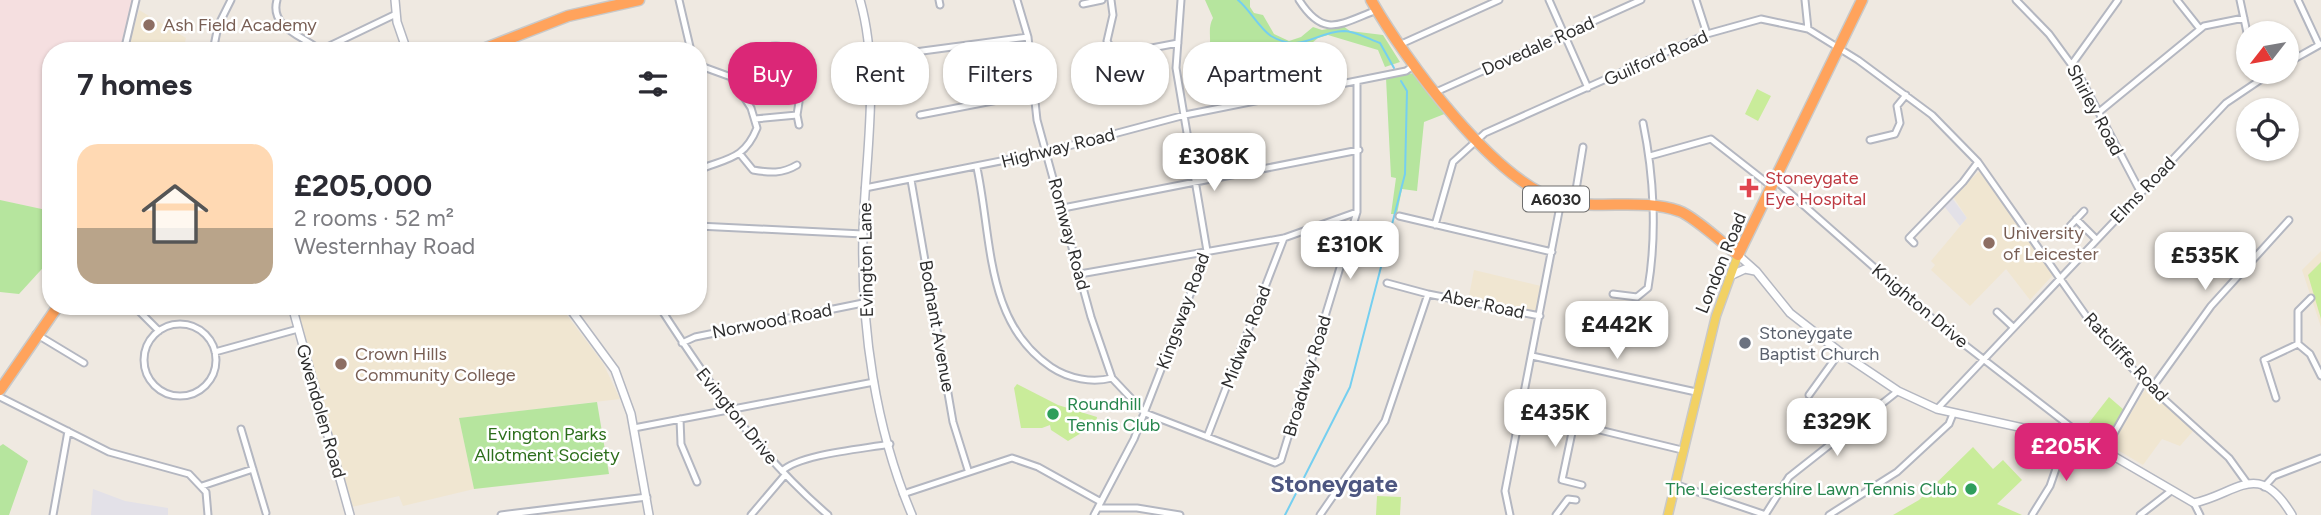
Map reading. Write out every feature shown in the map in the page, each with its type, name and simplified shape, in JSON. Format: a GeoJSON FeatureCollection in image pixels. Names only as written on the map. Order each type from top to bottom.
{"type":"FeatureCollection","features":[{"type":"Feature","properties":{"kind":"highway"},"geometry":{"type":"LineString","coordinates":[[501,42],[568,16],[639,0]]}},
{"type":"Feature","properties":{"kind":"highway","name":"London Road"},"geometry":{"type":"LineString","coordinates":[[1738,256],[1862,0]]}},
{"type":"Feature","properties":{"kind":"highway","name":"A6030"},"geometry":{"type":"LineString","coordinates":[[1374,5],[1413,66],[1511,175],[1561,201],[1682,211],[1738,256]]}},
{"type":"Feature","properties":{"kind":"highway"},"geometry":{"type":"LineString","coordinates":[[0,390],[51,315]]}},
{"type":"Feature","properties":{"kind":"main road","name":"London Road"},"geometry":{"type":"LineString","coordinates":[[1668,515],[1696,392],[1738,256]]}},
{"type":"Feature","properties":{"kind":"street"},"geometry":{"type":"LineString","coordinates":[[126,42],[136,0]]}},
{"type":"Feature","properties":{"kind":"street"},"geometry":{"type":"LineString","coordinates":[[215,42],[218,26],[231,0]]}},
{"type":"Feature","properties":{"kind":"street"},"geometry":{"type":"LineString","coordinates":[[277,0],[275,11],[278,21],[309,42]]}},
{"type":"Feature","properties":{"kind":"street"},"geometry":{"type":"LineString","coordinates":[[395,0],[404,42]]}},
{"type":"Feature","properties":{"kind":"street"},"geometry":{"type":"LineString","coordinates":[[679,0],[689,42]]}},
{"type":"Feature","properties":{"kind":"street","name":"Evington Lane"},"geometry":{"type":"LineString","coordinates":[[860,0],[867,42]]}},
{"type":"Feature","properties":{"kind":"street","name":"Romway Road"},"geometry":{"type":"LineString","coordinates":[[1017,0],[1029,42]]}},
{"type":"Feature","properties":{"kind":"street"},"geometry":{"type":"LineString","coordinates":[[1083,4],[1102,0]]}},
{"type":"Feature","properties":{"kind":"street"},"geometry":{"type":"LineString","coordinates":[[1111,0],[1113,15],[1107,40],[1115,55],[1178,43]]}},
{"type":"Feature","properties":{"kind":"street","name":"Kingsway Road"},"geometry":{"type":"LineString","coordinates":[[1094,515],[1145,413],[1207,251],[1176,68],[1181,0]]}},
{"type":"Feature","properties":{"kind":"street"},"geometry":{"type":"LineString","coordinates":[[1299,0],[1314,22],[1324,26],[1342,23],[1374,5]]}},
{"type":"Feature","properties":{"kind":"street"},"geometry":{"type":"LineString","coordinates":[[1399,45],[1499,0]]}},
{"type":"Feature","properties":{"kind":"street"},"geometry":{"type":"LineString","coordinates":[[1549,0],[1588,88]]}},
{"type":"Feature","properties":{"kind":"street","name":"Dovedale Road"},"geometry":{"type":"LineString","coordinates":[[1436,92],[1641,0]]}},
{"type":"Feature","properties":{"kind":"street"},"geometry":{"type":"LineString","coordinates":[[1696,0],[1707,34]]}},
{"type":"Feature","properties":{"kind":"street"},"geometry":{"type":"LineString","coordinates":[[1805,0],[1808,29]]}},
{"type":"Feature","properties":{"kind":"street","name":"Shirley Road"},"geometry":{"type":"LineString","coordinates":[[2016,0],[2024,3],[2072,64],[2141,193]]}},
{"type":"Feature","properties":{"kind":"street"},"geometry":{"type":"LineString","coordinates":[[2072,64],[2118,0]]}},
{"type":"Feature","properties":{"kind":"street"},"geometry":{"type":"LineString","coordinates":[[2177,0],[2200,29]]}},
{"type":"Feature","properties":{"kind":"street"},"geometry":{"type":"LineString","coordinates":[[2240,0],[2245,21]]}},
{"type":"Feature","properties":{"kind":"street"},"geometry":{"type":"LineString","coordinates":[[2298,0],[2320,44],[2300,56]]}},
{"type":"Feature","properties":{"kind":"street"},"geometry":{"type":"LineString","coordinates":[[337,42],[396,14]]}},
{"type":"Feature","properties":{"kind":"street"},"geometry":{"type":"LineString","coordinates":[[2099,112],[2207,24],[2244,18]]}},
{"type":"Feature","properties":{"kind":"street","name":"Guilford Road"},"geometry":{"type":"LineString","coordinates":[[1435,225],[1453,162],[1485,133],[1707,34],[1761,19],[1808,29],[1838,47]]}},
{"type":"Feature","properties":{"kind":"street"},"geometry":{"type":"LineString","coordinates":[[929,50],[1028,37]]}},
{"type":"Feature","properties":{"kind":"street","name":"Ratcliffe Road"},"geometry":{"type":"LineString","coordinates":[[1838,47],[1932,115],[1978,162],[2094,327],[2144,382],[2229,458],[2247,483]]}},
{"type":"Feature","properties":{"kind":"street","name":"Highway Road"},"geometry":{"type":"LineString","coordinates":[[865,188],[977,168],[1185,115],[1406,71],[1413,66]]}},
{"type":"Feature","properties":{"kind":"street"},"geometry":{"type":"LineString","coordinates":[[707,69],[728,77]]}},
{"type":"Feature","properties":{"kind":"street","name":"Broadway Road"},"geometry":{"type":"LineString","coordinates":[[1207,437],[1279,463],[1357,212],[1357,81]]}},
{"type":"Feature","properties":{"kind":"street","name":"Elms Road"},"geometry":{"type":"LineString","coordinates":[[1937,410],[2225,103],[2252,84]]}},
{"type":"Feature","properties":{"kind":"street"},"geometry":{"type":"LineString","coordinates":[[1870,140],[1895,134],[1900,123],[1897,106],[1906,95]]}},
{"type":"Feature","properties":{"kind":"street"},"geometry":{"type":"LineString","coordinates":[[707,167],[740,154],[752,140],[757,128],[747,105]]}},
{"type":"Feature","properties":{"kind":"street"},"geometry":{"type":"LineString","coordinates":[[799,105],[799,125]]}},
{"type":"Feature","properties":{"kind":"street","name":"Evington Lane"},"geometry":{"type":"LineString","coordinates":[[867,105],[863,303],[874,382],[903,494],[912,515]]}},
{"type":"Feature","properties":{"kind":"street"},"geometry":{"type":"LineString","coordinates":[[920,115],[972,105]]}},
{"type":"Feature","properties":{"kind":"street","name":"Romway Road"},"geometry":{"type":"LineString","coordinates":[[1035,105],[1037,120],[1091,317],[1112,378],[1145,413]]}},
{"type":"Feature","properties":{"kind":"street"},"geometry":{"type":"LineString","coordinates":[[755,119],[797,115]]}},
{"type":"Feature","properties":{"kind":"street"},"geometry":{"type":"LineString","coordinates":[[1613,294],[1637,297],[1648,288],[1652,208],[1650,156],[1643,123]]}},
{"type":"Feature","properties":{"kind":"street","name":"Knighton Drive"},"geometry":{"type":"LineString","coordinates":[[1650,156],[1712,139],[1773,182],[1932,318],[2071,427]]}},
{"type":"Feature","properties":{"kind":"street"},"geometry":{"type":"LineString","coordinates":[[1574,202],[1583,147]]}},
{"type":"Feature","properties":{"kind":"street"},"geometry":{"type":"LineString","coordinates":[[1063,208],[1359,150]]}},
{"type":"Feature","properties":{"kind":"street"},"geometry":{"type":"LineString","coordinates":[[740,154],[753,170],[771,173],[787,171],[797,165]]}},
{"type":"Feature","properties":{"kind":"street"},"geometry":{"type":"LineString","coordinates":[[1914,243],[1909,238],[1963,182],[1978,162]]}},
{"type":"Feature","properties":{"kind":"street"},"geometry":{"type":"LineString","coordinates":[[977,168],[997,289],[1008,320],[1038,359],[1072,377],[1098,382],[1112,378]]}},
{"type":"Feature","properties":{"kind":"street","name":"Bodnant Avenue"},"geometry":{"type":"LineString","coordinates":[[911,180],[954,422],[968,470]]}},
{"type":"Feature","properties":{"kind":"street"},"geometry":{"type":"LineString","coordinates":[[1510,515],[1505,491],[1561,201]]}},
{"type":"Feature","properties":{"kind":"street"},"geometry":{"type":"LineString","coordinates":[[2120,201],[2126,207]]}},
{"type":"Feature","properties":{"kind":"street"},"geometry":{"type":"LineString","coordinates":[[2070,226],[2084,211]]}},
{"type":"Feature","properties":{"kind":"street"},"geometry":{"type":"LineString","coordinates":[[1080,274],[1284,237],[1357,212]]}},
{"type":"Feature","properties":{"kind":"street"},"geometry":{"type":"LineString","coordinates":[[1399,216],[1552,252]]}},
{"type":"Feature","properties":{"kind":"street"},"geometry":{"type":"LineString","coordinates":[[2076,219],[2096,239]]}},
{"type":"Feature","properties":{"kind":"street"},"geometry":{"type":"LineString","coordinates":[[2152,388],[2211,306],[2289,220]]}},
{"type":"Feature","properties":{"kind":"street"},"geometry":{"type":"LineString","coordinates":[[707,226],[863,234]]}},
{"type":"Feature","properties":{"kind":"street","name":"Midway Road"},"geometry":{"type":"LineString","coordinates":[[1207,437],[1284,237]]}},
{"type":"Feature","properties":{"kind":"street"},"geometry":{"type":"LineString","coordinates":[[1738,256],[1756,271],[1790,313],[1840,352],[1898,391],[1937,410],[2067,437],[2105,449],[2194,503],[2200,515]]}},
{"type":"Feature","properties":{"kind":"street"},"geometry":{"type":"LineString","coordinates":[[1730,276],[1745,269],[1756,271]]}},
{"type":"Feature","properties":{"kind":"street","name":"Aber Road"},"geometry":{"type":"LineString","coordinates":[[1387,283],[1428,294],[1540,316]]}},
{"type":"Feature","properties":{"kind":"street"},"geometry":{"type":"LineString","coordinates":[[1320,515],[1385,421],[1428,294]]}},
{"type":"Feature","properties":{"kind":"street"},"geometry":{"type":"LineString","coordinates":[[2298,344],[2298,311],[2311,298]]}},
{"type":"Feature","properties":{"kind":"street","name":"Norwood Road"},"geometry":{"type":"LineString","coordinates":[[682,344],[695,337],[863,303]]}},
{"type":"Feature","properties":{"kind":"street"},"geometry":{"type":"LineString","coordinates":[[1997,312],[2013,327]]}},
{"type":"Feature","properties":{"kind":"street"},"geometry":{"type":"LineString","coordinates":[[143,315],[159,331]]}},
{"type":"Feature","properties":{"kind":"street","name":"Gwendolen Road"},"geometry":{"type":"LineString","coordinates":[[294,315],[350,515]]}},
{"type":"Feature","properties":{"kind":"street"},"geometry":{"type":"LineString","coordinates":[[575,315],[615,370],[634,428],[649,515]]}},
{"type":"Feature","properties":{"kind":"street","name":"Evington Drive"},"geometry":{"type":"LineString","coordinates":[[664,315],[728,409],[783,473],[828,515]]}},
{"type":"Feature","properties":{"kind":"street"},"geometry":{"type":"LineString","coordinates":[[175,324],[189,325],[208,337],[215,352],[216,365],[209,382],[197,392],[184,396],[163,392],[152,383],[144,360],[146,348],[159,331],[175,324]]}},
{"type":"Feature","properties":{"kind":"street"},"geometry":{"type":"LineString","coordinates":[[215,352],[298,329]]}},
{"type":"Feature","properties":{"kind":"street"},"geometry":{"type":"LineString","coordinates":[[36,334],[84,363]]}},
{"type":"Feature","properties":{"kind":"street"},"geometry":{"type":"LineString","coordinates":[[2298,344],[2310,354],[2321,376]]}},
{"type":"Feature","properties":{"kind":"street"},"geometry":{"type":"LineString","coordinates":[[2276,398],[2264,360],[2298,344]]}},
{"type":"Feature","properties":{"kind":"street"},"geometry":{"type":"LineString","coordinates":[[1809,395],[1840,352]]}},
{"type":"Feature","properties":{"kind":"street"},"geometry":{"type":"LineString","coordinates":[[1532,356],[1696,392]]}},
{"type":"Feature","properties":{"kind":"street"},"geometry":{"type":"LineString","coordinates":[[634,428],[874,382]]}},
{"type":"Feature","properties":{"kind":"street"},"geometry":{"type":"LineString","coordinates":[[2105,449],[2144,382]]}},
{"type":"Feature","properties":{"kind":"street"},"geometry":{"type":"LineString","coordinates":[[1674,484],[1766,515],[1789,477],[1898,391]]}},
{"type":"Feature","properties":{"kind":"street"},"geometry":{"type":"LineString","coordinates":[[0,397],[118,455],[182,470],[202,486],[208,500],[208,515]]}},
{"type":"Feature","properties":{"kind":"street"},"geometry":{"type":"LineString","coordinates":[[1521,411],[1682,450]]}},
{"type":"Feature","properties":{"kind":"street"},"geometry":{"type":"LineString","coordinates":[[1145,413],[1207,437]]}},
{"type":"Feature","properties":{"kind":"street"},"geometry":{"type":"LineString","coordinates":[[1829,515],[1897,472],[1949,424],[1953,414]]}},
{"type":"Feature","properties":{"kind":"street"},"geometry":{"type":"LineString","coordinates":[[680,419],[681,444],[696,482]]}},
{"type":"Feature","properties":{"kind":"street"},"geometry":{"type":"LineString","coordinates":[[1574,423],[1562,480],[1582,485]]}},
{"type":"Feature","properties":{"kind":"street"},"geometry":{"type":"LineString","coordinates":[[241,429],[266,513]]}},
{"type":"Feature","properties":{"kind":"street"},"geometry":{"type":"LineString","coordinates":[[53,515],[68,431]]}},
{"type":"Feature","properties":{"kind":"street"},"geometry":{"type":"LineString","coordinates":[[2032,515],[2050,486],[2067,437]]}},
{"type":"Feature","properties":{"kind":"street"},"geometry":{"type":"LineString","coordinates":[[751,515],[774,492],[783,473],[792,464],[890,444]]}},
{"type":"Feature","properties":{"kind":"street"},"geometry":{"type":"LineString","coordinates":[[903,494],[968,470],[1012,458],[1038,467],[1100,505],[1180,515]]}},
{"type":"Feature","properties":{"kind":"street"},"geometry":{"type":"LineString","coordinates":[[2264,487],[2274,476],[2321,458]]}},
{"type":"Feature","properties":{"kind":"street"},"geometry":{"type":"LineString","coordinates":[[202,486],[253,469]]}},
{"type":"Feature","properties":{"kind":"street"},"geometry":{"type":"LineString","coordinates":[[2194,503],[2247,483],[2264,487],[2284,502],[2292,515]]}},
{"type":"Feature","properties":{"kind":"street"},"geometry":{"type":"LineString","coordinates":[[2140,515],[2171,491]]}},
{"type":"Feature","properties":{"kind":"street"},"geometry":{"type":"LineString","coordinates":[[501,515],[647,497]]}},
{"type":"Feature","properties":{"kind":"street"},"geometry":{"type":"LineString","coordinates":[[1556,515],[1568,499],[1576,500]]}},
{"type":"Feature","properties":{"kind":"shaded area"},"geometry":{"type":"Polygon","coordinates":[[[0,0],[133,0],[121,42],[42,42],[42,209],[0,200],[0,0]]]}},
{"type":"Feature","properties":{"kind":"shaded area","name":"Ash Field Academy"},"geometry":{"type":"Polygon","coordinates":[[[139,10],[186,38],[185,42],[130,42],[139,10]]]}},
{"type":"Feature","properties":{"kind":"shaded area","name":"University of Leicester"},"geometry":{"type":"Polygon","coordinates":[[[1980,171],[2053,275],[2030,300],[2006,269],[1970,306],[1931,270],[1935,265],[1931,261],[1967,218],[1952,195],[1980,171]]]}},
{"type":"Feature","properties":{"kind":"shaded area"},"geometry":{"type":"Polygon","coordinates":[[[1952,198],[1967,218],[1960,226],[1944,206],[1952,198]]]}},
{"type":"Feature","properties":{"kind":"shaded area"},"geometry":{"type":"Polygon","coordinates":[[[2321,251],[2321,327],[2302,270],[2321,251]]]}},
{"type":"Feature","properties":{"kind":"shaded area"},"geometry":{"type":"Polygon","coordinates":[[[1474,270],[1541,286],[1536,312],[1469,296],[1474,270]]]}},
{"type":"Feature","properties":{"kind":"shaded area"},"geometry":{"type":"Polygon","coordinates":[[[298,315],[567,315],[603,363],[620,399],[459,418],[474,489],[403,506],[399,496],[352,507],[298,315]]]}},
{"type":"Feature","properties":{"kind":"shaded area"},"geometry":{"type":"Polygon","coordinates":[[[2146,388],[2194,430],[2180,446],[2162,439],[2143,465],[2111,446],[2146,388]]]}},
{"type":"Feature","properties":{"kind":"shaded area"},"geometry":{"type":"Polygon","coordinates":[[[93,489],[125,501],[168,508],[168,515],[91,515],[93,489]]]}},
{"type":"Feature","properties":{"kind":"green space"},"geometry":{"type":"Polygon","coordinates":[[[1205,0],[1250,0],[1254,13],[1263,15],[1274,34],[1289,41],[1301,37],[1313,27],[1322,30],[1343,26],[1350,31],[1383,35],[1400,62],[1385,67],[1378,50],[1328,35],[1313,42],[1210,42],[1213,18],[1205,0]]]}},
{"type":"Feature","properties":{"kind":"green space"},"geometry":{"type":"Polygon","coordinates":[[[1414,73],[1447,113],[1424,122],[1417,191],[1402,189],[1397,214],[1391,214],[1396,178],[1391,177],[1386,78],[1414,73]]]}},
{"type":"Feature","properties":{"kind":"green space"},"geometry":{"type":"Polygon","coordinates":[[[1757,89],[1771,96],[1758,121],[1745,114],[1757,89]]]}},
{"type":"Feature","properties":{"kind":"green space"},"geometry":{"type":"Polygon","coordinates":[[[0,200],[42,209],[42,269],[19,294],[0,292],[0,200]]]}},
{"type":"Feature","properties":{"kind":"green space"},"geometry":{"type":"Polygon","coordinates":[[[2321,262],[2321,319],[2308,275],[2321,262]]]}},
{"type":"Feature","properties":{"kind":"green space","name":"Roundhill Tennis Club"},"geometry":{"type":"Polygon","coordinates":[[[1017,384],[1058,405],[1097,417],[1096,424],[1068,441],[1051,430],[1050,425],[1042,428],[1021,428],[1014,388],[1017,384]]]}},
{"type":"Feature","properties":{"kind":"green space"},"geometry":{"type":"Polygon","coordinates":[[[2109,397],[2124,410],[2104,443],[2084,429],[2109,397]]]}},
{"type":"Feature","properties":{"kind":"green space","name":"Evington Parks Allotment Society"},"geometry":{"type":"Polygon","coordinates":[[[597,402],[609,474],[474,489],[459,418],[597,402]]]}},
{"type":"Feature","properties":{"kind":"green space"},"geometry":{"type":"Polygon","coordinates":[[[3,444],[28,461],[9,515],[0,515],[0,446],[3,444]]]}},
{"type":"Feature","properties":{"kind":"green space","name":"The Leicestershire Lawn Tennis Club"},"geometry":{"type":"Polygon","coordinates":[[[1973,447],[1993,469],[2003,460],[2022,480],[1997,504],[2022,515],[1893,515],[1919,500],[1973,447]]]}},
{"type":"Feature","properties":{"kind":"green space"},"geometry":{"type":"Polygon","coordinates":[[[1377,496],[1401,497],[1400,515],[1376,515],[1377,496]]]}},
{"type":"Feature","properties":{"kind":"waterway"},"geometry":{"type":"LineString","coordinates":[[1238,0],[1267,33],[1282,41],[1300,43],[1334,32],[1353,32],[1380,43],[1394,68]]}},
{"type":"Feature","properties":{"kind":"waterway"},"geometry":{"type":"LineString","coordinates":[[1285,515],[1350,387],[1405,174],[1407,91],[1401,81]]}},
{"type":"Feature","properties":{"kind":"place","name":"Ash Field Academy"},"geometry":{"type":"Point","coordinates":[149,25]}},
{"type":"Feature","properties":{"kind":"place","name":"Stoneygate Eye Hospital"},"geometry":{"type":"Point","coordinates":[1749,188]}},
{"type":"Feature","properties":{"kind":"place","name":"University of Leicester"},"geometry":{"type":"Point","coordinates":[1989,243]}},
{"type":"Feature","properties":{"kind":"place","name":"Stoneygate Baptist Church"},"geometry":{"type":"Point","coordinates":[1745,343]}},
{"type":"Feature","properties":{"kind":"place","name":"Crown Hills Community College"},"geometry":{"type":"Point","coordinates":[341,364]}},
{"type":"Feature","properties":{"kind":"place","name":"Roundhill Tennis Club"},"geometry":{"type":"Point","coordinates":[1053,414]}},
{"type":"Feature","properties":{"kind":"place","name":"The Leicestershire Lawn Tennis Club"},"geometry":{"type":"Point","coordinates":[1971,489]}},
{"type":"Feature","properties":{"kind":"district","name":"Stoneygate"},"geometry":{"type":"Point","coordinates":[1334,483]}}]}
